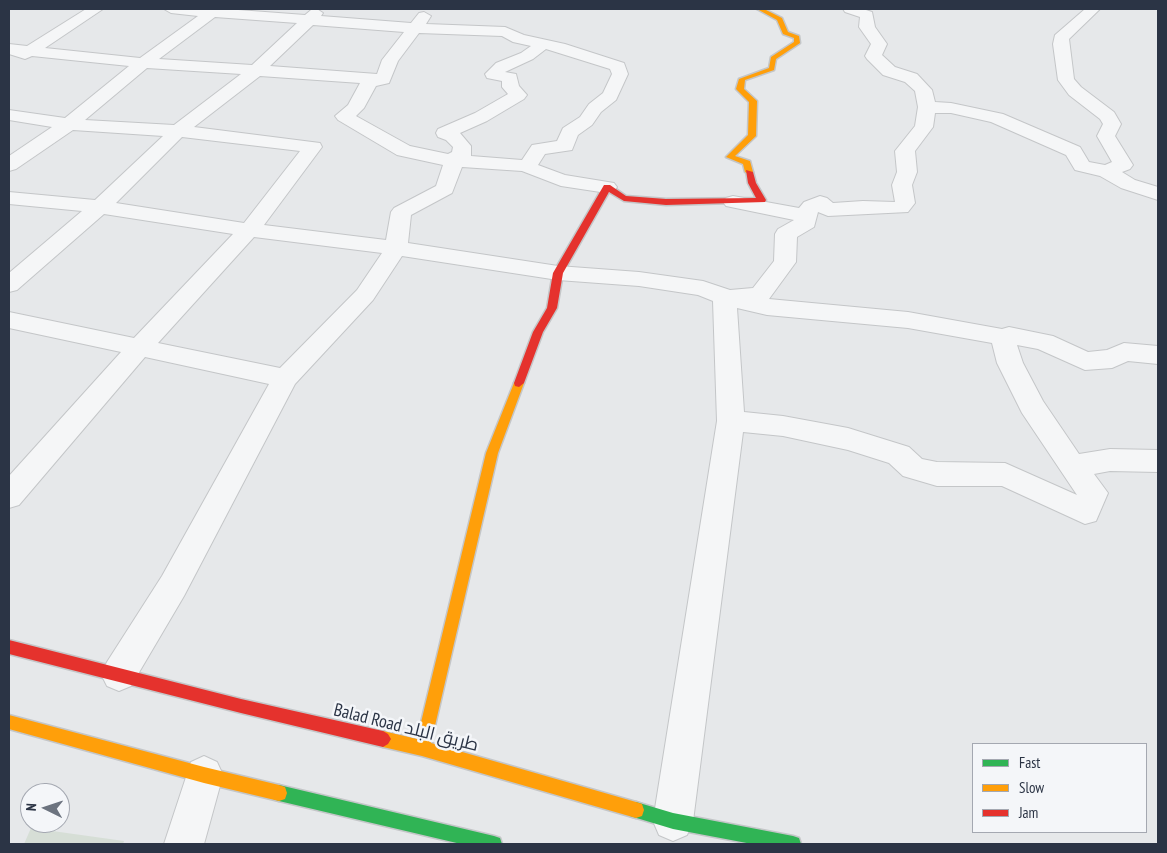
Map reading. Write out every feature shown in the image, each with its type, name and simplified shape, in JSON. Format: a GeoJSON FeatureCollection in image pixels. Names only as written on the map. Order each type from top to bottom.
{"type":"FeatureCollection","features":[{"type":"Feature","properties":{"kind":"main road"},"geometry":{"type":"LineString","coordinates":[[422,748],[492,453],[538,332],[552,308],[558,273],[607,187],[624,198],[666,202],[762,200],[752,184],[747,163],[730,157],[752,136],[752,101],[740,90],[742,79],[772,69],[773,58],[798,42],[797,37],[785,33],[780,19],[760,9]]}},
{"type":"Feature","properties":{"kind":"main road","name":"Balad Road طريق البلد"},"geometry":{"type":"LineString","coordinates":[[9,647],[241,706],[422,748],[673,821],[794,844]]}},
{"type":"Feature","properties":{"kind":"main road"},"geometry":{"type":"LineString","coordinates":[[9,722],[204,775],[494,844]]}},
{"type":"Feature","properties":{"kind":"street"},"geometry":{"type":"LineString","coordinates":[[9,64],[96,9]]}},
{"type":"Feature","properties":{"kind":"street"},"geometry":{"type":"LineString","coordinates":[[171,9],[314,15],[414,28],[505,32],[519,39],[540,42],[618,66],[620,74],[610,96],[595,108],[586,121],[570,132],[565,146],[539,149],[528,166]]}},
{"type":"Feature","properties":{"kind":"street"},"geometry":{"type":"LineString","coordinates":[[383,79],[390,60],[431,9]]}},
{"type":"Feature","properties":{"kind":"street"},"geometry":{"type":"LineString","coordinates":[[725,298],[760,295],[785,262],[786,234],[806,222],[806,216],[811,206],[820,202],[828,210],[863,207],[901,208],[905,203],[902,185],[907,172],[905,151],[924,127],[927,107],[923,90],[911,78],[889,71],[874,56],[879,44],[867,27],[867,15],[850,9]]}},
{"type":"Feature","properties":{"kind":"street"},"geometry":{"type":"LineString","coordinates":[[1093,9],[1061,38],[1060,44],[1066,80],[1075,91],[1108,116],[1112,124],[1106,136],[1123,164],[1106,171]]}},
{"type":"Feature","properties":{"kind":"street"},"geometry":{"type":"LineString","coordinates":[[9,165],[69,124],[143,63],[213,11]]}},
{"type":"Feature","properties":{"kind":"street"},"geometry":{"type":"LineString","coordinates":[[9,285],[100,207],[178,131],[256,71],[314,15]]}},
{"type":"Feature","properties":{"kind":"street"},"geometry":{"type":"LineString","coordinates":[[120,674],[173,586],[285,378],[365,295],[396,248],[401,212],[446,189],[454,161],[452,159],[462,155],[462,146],[453,136],[445,133],[481,117],[518,94],[511,87],[510,78],[493,74],[502,66],[527,56],[540,48],[540,42]]}},
{"type":"Feature","properties":{"kind":"street"},"geometry":{"type":"LineString","coordinates":[[9,49],[143,63],[383,79]]}},
{"type":"Feature","properties":{"kind":"street"},"geometry":{"type":"LineString","coordinates":[[383,79],[369,82],[355,108],[344,116],[404,151],[454,161],[528,166],[562,180],[607,187]]}},
{"type":"Feature","properties":{"kind":"street"},"geometry":{"type":"LineString","coordinates":[[927,107],[951,108],[997,118],[1073,151],[1082,166],[1106,171],[1128,184],[1158,194]]}},
{"type":"Feature","properties":{"kind":"street"},"geometry":{"type":"LineString","coordinates":[[9,115],[69,124],[178,131],[313,147],[250,230],[141,346],[9,496]]}},
{"type":"Feature","properties":{"kind":"street"},"geometry":{"type":"LineString","coordinates":[[9,198],[100,207],[250,230],[396,248],[558,273],[638,279],[703,288],[725,298],[786,309],[934,323],[1007,338],[1009,335],[1044,342],[1085,361],[1112,359],[1124,352],[1158,354]]}},
{"type":"Feature","properties":{"kind":"street"},"geometry":{"type":"LineString","coordinates":[[733,202],[806,216]]}},
{"type":"Feature","properties":{"kind":"street"},"geometry":{"type":"LineString","coordinates":[[673,821],[732,421],[725,298]]}},
{"type":"Feature","properties":{"kind":"street"},"geometry":{"type":"LineString","coordinates":[[9,320],[141,346],[285,378]]}},
{"type":"Feature","properties":{"kind":"street"},"geometry":{"type":"LineString","coordinates":[[732,421],[783,426],[848,439],[899,455],[913,468],[937,474],[1011,476],[1055,500],[1085,512],[1093,493],[1072,466],[1032,406],[1010,363],[1002,337]]}},
{"type":"Feature","properties":{"kind":"street"},"geometry":{"type":"LineString","coordinates":[[1072,466],[1110,460],[1158,461]]}},
{"type":"Feature","properties":{"kind":"street"},"geometry":{"type":"LineString","coordinates":[[184,844],[204,775]]}},
{"type":"Feature","properties":{"kind":"shaded area"},"geometry":{"type":"Polygon","coordinates":[[[29,833],[67,833],[124,841],[123,844],[24,844],[29,833]]]}},
{"type":"Feature","properties":{"kind":"traffic: fast"},"geometry":{"type":"LineString","coordinates":[[279,793],[494,844]]}},
{"type":"Feature","properties":{"kind":"traffic: fast"},"geometry":{"type":"LineString","coordinates":[[636,810],[673,821],[793,844]]}},
{"type":"Feature","properties":{"kind":"traffic: slow"},"geometry":{"type":"LineString","coordinates":[[749,172],[747,163],[730,157],[752,136],[753,101],[740,89],[742,79],[772,69],[773,58],[797,43],[797,37],[785,33],[780,19],[760,9]]}},
{"type":"Feature","properties":{"kind":"traffic: slow"},"geometry":{"type":"LineString","coordinates":[[422,748],[492,453],[519,383]]}},
{"type":"Feature","properties":{"kind":"traffic: slow"},"geometry":{"type":"LineString","coordinates":[[9,722],[204,775],[279,793]]}},
{"type":"Feature","properties":{"kind":"traffic: slow"},"geometry":{"type":"LineString","coordinates":[[383,739],[422,748],[636,810]]}},
{"type":"Feature","properties":{"kind":"traffic: jam"},"geometry":{"type":"LineString","coordinates":[[519,383],[538,332],[552,308],[558,273],[607,187],[624,198],[666,202],[762,200],[752,183],[749,172]]}},
{"type":"Feature","properties":{"kind":"traffic: jam"},"geometry":{"type":"LineString","coordinates":[[9,647],[241,706],[383,739]]}}]}
